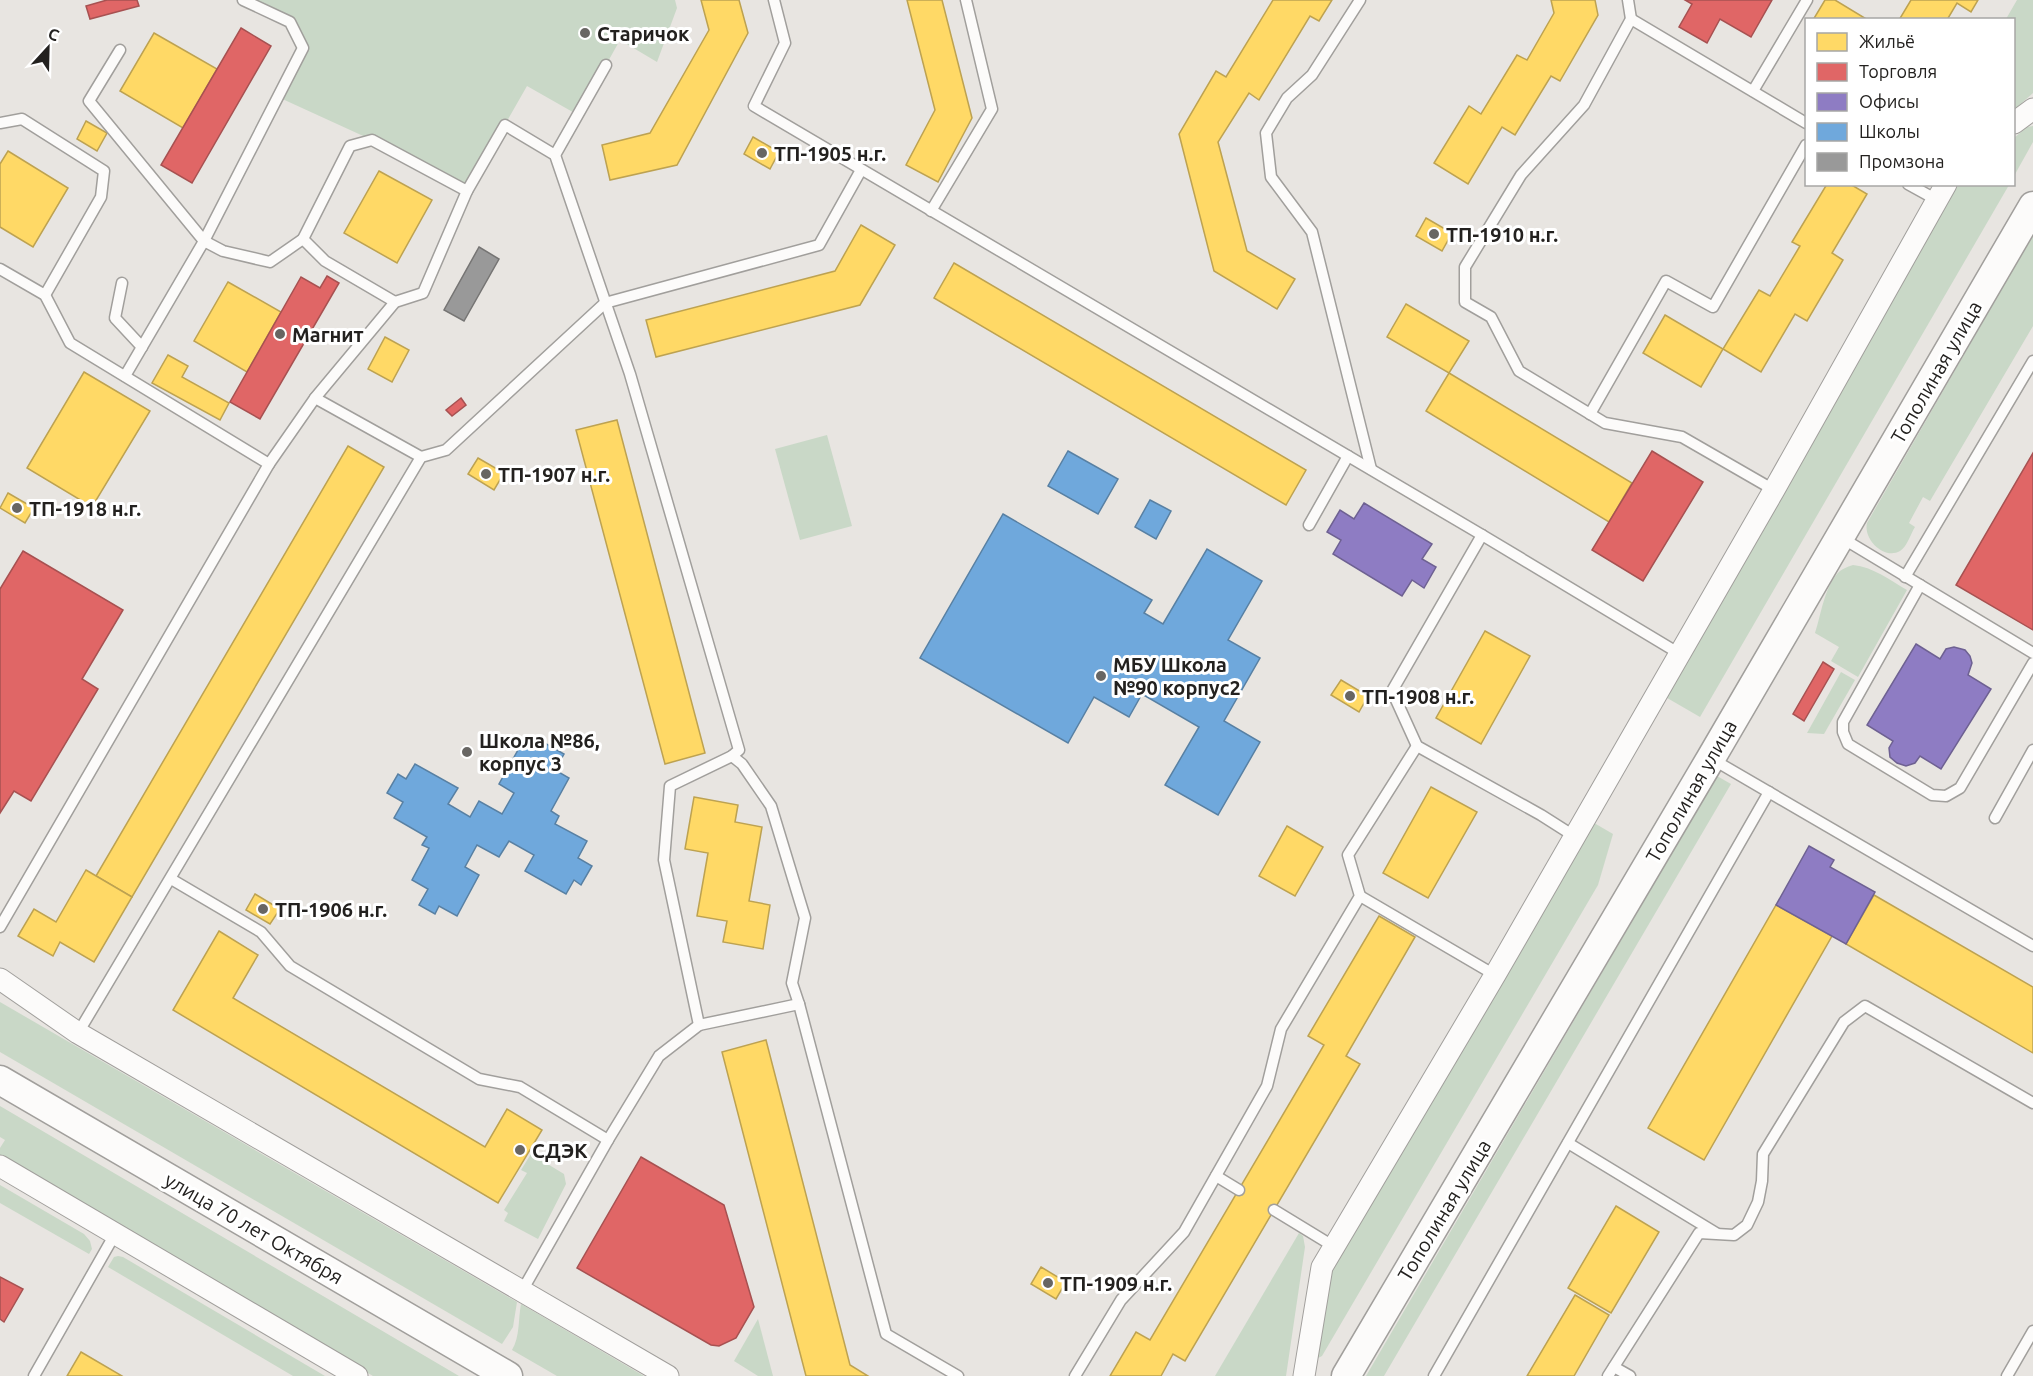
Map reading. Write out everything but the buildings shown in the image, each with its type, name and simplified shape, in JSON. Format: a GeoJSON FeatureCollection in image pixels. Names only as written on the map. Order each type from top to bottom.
{"type":"FeatureCollection","features":[{"type":"Feature","properties":{"kind":"main road","name":"Тополиная улица"},"geometry":{"type":"LineString","coordinates":[[1346,1376],[1711,758],[2033,206]]}},
{"type":"Feature","properties":{"kind":"main road","name":"улица 70 лет Октября"},"geometry":{"type":"LineString","coordinates":[[0,1080],[508,1376]]}},
{"type":"Feature","properties":{"kind":"street"},"geometry":{"type":"LineString","coordinates":[[2015,122],[2033,109]]}},
{"type":"Feature","properties":{"kind":"street"},"geometry":{"type":"LineString","coordinates":[[1304,1376],[1322,1267],[1333,1246],[1495,975],[1774,490],[1941,192]]}},
{"type":"Feature","properties":{"kind":"street"},"geometry":{"type":"LineString","coordinates":[[0,979],[78,1034],[668,1376]]}},
{"type":"Feature","properties":{"kind":"street"},"geometry":{"type":"LineString","coordinates":[[0,1166],[357,1376]]}},
{"type":"Feature","properties":{"kind":"lane"},"geometry":{"type":"LineString","coordinates":[[125,376],[204,241],[303,48],[290,22],[243,0]]}},
{"type":"Feature","properties":{"kind":"lane"},"geometry":{"type":"LineString","coordinates":[[774,0],[785,44],[753,106],[1371,469],[1680,654]]}},
{"type":"Feature","properties":{"kind":"lane"},"geometry":{"type":"LineString","coordinates":[[932,211],[992,109],[966,0]]}},
{"type":"Feature","properties":{"kind":"lane"},"geometry":{"type":"LineString","coordinates":[[1360,0],[1311,75],[1287,98],[1266,133],[1271,177],[1312,232],[1371,469]]}},
{"type":"Feature","properties":{"kind":"lane"},"geometry":{"type":"LineString","coordinates":[[1628,0],[1631,19],[1584,105],[1521,175],[1465,267],[1465,302],[1491,317],[1519,371],[1605,423],[1682,437],[1774,490]]}},
{"type":"Feature","properties":{"kind":"lane"},"geometry":{"type":"LineString","coordinates":[[1753,91],[1807,0]]}},
{"type":"Feature","properties":{"kind":"lane"},"geometry":{"type":"LineString","coordinates":[[1631,19],[1805,122]]}},
{"type":"Feature","properties":{"kind":"lane"},"geometry":{"type":"LineString","coordinates":[[120,50],[89,101],[204,241],[223,251],[270,262],[303,239],[350,146],[372,140],[467,191]]}},
{"type":"Feature","properties":{"kind":"lane"},"geometry":{"type":"LineString","coordinates":[[555,155],[606,65]]}},
{"type":"Feature","properties":{"kind":"lane"},"geometry":{"type":"LineString","coordinates":[[0,123],[22,119],[104,171],[101,197],[45,295]]}},
{"type":"Feature","properties":{"kind":"lane"},"geometry":{"type":"LineString","coordinates":[[0,927],[269,464],[315,398],[395,302],[423,293],[467,191],[505,125],[555,155],[630,374],[739,750],[732,756],[670,786],[664,860],[699,1025]]}},
{"type":"Feature","properties":{"kind":"lane"},"geometry":{"type":"LineString","coordinates":[[1590,414],[1666,281],[1713,307],[1805,147]]}},
{"type":"Feature","properties":{"kind":"lane"},"geometry":{"type":"LineString","coordinates":[[78,1034],[421,457],[446,450],[605,303],[819,246],[861,170]]}},
{"type":"Feature","properties":{"kind":"lane"},"geometry":{"type":"LineString","coordinates":[[1916,186],[1941,192]]}},
{"type":"Feature","properties":{"kind":"lane"},"geometry":{"type":"LineString","coordinates":[[303,239],[325,261],[395,302]]}},
{"type":"Feature","properties":{"kind":"lane"},"geometry":{"type":"LineString","coordinates":[[0,269],[45,295],[69,343],[269,464]]}},
{"type":"Feature","properties":{"kind":"lane"},"geometry":{"type":"LineString","coordinates":[[122,284],[115,318],[142,347]]}},
{"type":"Feature","properties":{"kind":"lane"},"geometry":{"type":"LineString","coordinates":[[1905,577],[2033,361]]}},
{"type":"Feature","properties":{"kind":"lane"},"geometry":{"type":"LineString","coordinates":[[315,398],[421,457]]}},
{"type":"Feature","properties":{"kind":"lane"},"geometry":{"type":"LineString","coordinates":[[1309,525],[1348,456]]}},
{"type":"Feature","properties":{"kind":"lane"},"geometry":{"type":"LineString","coordinates":[[1482,535],[1392,691],[1417,746],[1541,815],[1574,836]]}},
{"type":"Feature","properties":{"kind":"lane"},"geometry":{"type":"LineString","coordinates":[[1839,536],[2033,653]]}},
{"type":"Feature","properties":{"kind":"lane"},"geometry":{"type":"LineString","coordinates":[[1920,585],[1843,722],[1843,732],[1848,744],[1932,795],[1946,796],[1960,788],[2033,663]]}},
{"type":"Feature","properties":{"kind":"lane"},"geometry":{"type":"LineString","coordinates":[[1417,746],[1348,855],[1360,896],[1495,975]]}},
{"type":"Feature","properties":{"kind":"lane"},"geometry":{"type":"LineString","coordinates":[[1995,818],[2033,750]]}},
{"type":"Feature","properties":{"kind":"lane"},"geometry":{"type":"LineString","coordinates":[[732,756],[742,764],[771,806],[805,918],[792,983],[886,1334],[958,1376]]}},
{"type":"Feature","properties":{"kind":"lane"},"geometry":{"type":"LineString","coordinates":[[1711,758],[2033,946]]}},
{"type":"Feature","properties":{"kind":"lane"},"geometry":{"type":"LineString","coordinates":[[1434,1376],[1769,792]]}},
{"type":"Feature","properties":{"kind":"lane"},"geometry":{"type":"LineString","coordinates":[[171,879],[261,932],[290,966],[479,1079],[520,1087],[608,1140]]}},
{"type":"Feature","properties":{"kind":"lane"},"geometry":{"type":"LineString","coordinates":[[1074,1376],[1121,1300],[1184,1232],[1267,1086],[1281,1029],[1360,896]]}},
{"type":"Feature","properties":{"kind":"lane"},"geometry":{"type":"LineString","coordinates":[[522,1291],[659,1056],[699,1025],[799,1004]]}},
{"type":"Feature","properties":{"kind":"lane"},"geometry":{"type":"LineString","coordinates":[[1630,1376],[1611,1371],[1699,1233],[1734,1235],[1747,1226],[1758,1202],[1763,1154],[1844,1023],[1865,1006],[2033,1103]]}},
{"type":"Feature","properties":{"kind":"lane"},"geometry":{"type":"LineString","coordinates":[[1568,1143],[1716,1233]]}},
{"type":"Feature","properties":{"kind":"lane"},"geometry":{"type":"LineString","coordinates":[[1216,1176],[1239,1190]]}},
{"type":"Feature","properties":{"kind":"lane"},"geometry":{"type":"LineString","coordinates":[[1274,1210],[1333,1246]]}},
{"type":"Feature","properties":{"kind":"lane"},"geometry":{"type":"LineString","coordinates":[[34,1376],[115,1234]]}},
{"type":"Feature","properties":{"kind":"lane"},"geometry":{"type":"LineString","coordinates":[[2007,1376],[2033,1331]]}},
{"type":"Feature","properties":{"kind":"green space"},"geometry":{"type":"Polygon","coordinates":[[[243,0],[675,0],[677,8],[657,62],[620,40],[578,115],[527,86],[467,191],[372,140],[278,97],[303,48],[290,22],[243,0]]]}},
{"type":"Feature","properties":{"kind":"green space"},"geometry":{"type":"Polygon","coordinates":[[[2017,0],[2033,0],[2033,93],[2015,109],[2015,18],[2007,18],[2017,0]]]}},
{"type":"Feature","properties":{"kind":"green space"},"geometry":{"type":"Polygon","coordinates":[[[2033,126],[2033,142],[2015,174],[2015,137],[2027,127],[2033,126]]]}},
{"type":"Feature","properties":{"kind":"green space"},"geometry":{"type":"Polygon","coordinates":[[[1957,186],[2008,186],[1700,717],[1662,695],[1957,186]]]}},
{"type":"Feature","properties":{"kind":"green space"},"geometry":{"type":"Polygon","coordinates":[[[2033,235],[2033,326],[1930,501],[1923,497],[1909,523],[1915,527],[1905,546],[1894,553],[1881,550],[1871,541],[1867,523],[2033,235]]]}},
{"type":"Feature","properties":{"kind":"green space"},"geometry":{"type":"Polygon","coordinates":[[[827,435],[852,526],[800,540],[775,449],[827,435]]]}},
{"type":"Feature","properties":{"kind":"green space"},"geometry":{"type":"Polygon","coordinates":[[[1853,565],[1874,571],[1907,590],[1858,677],[1831,661],[1839,647],[1815,633],[1826,595],[1833,580],[1840,571],[1853,565]]]}},
{"type":"Feature","properties":{"kind":"green space"},"geometry":{"type":"Polygon","coordinates":[[[1841,672],[1855,680],[1824,734],[1807,733],[1841,672]]]}},
{"type":"Feature","properties":{"kind":"green space"},"geometry":{"type":"Polygon","coordinates":[[[1717,776],[1731,784],[1384,1376],[1366,1376],[1717,776]]]}},
{"type":"Feature","properties":{"kind":"green space"},"geometry":{"type":"Polygon","coordinates":[[[1589,820],[1613,834],[1598,885],[1322,1356],[1316,1359],[1326,1265],[1589,820]]]}},
{"type":"Feature","properties":{"kind":"green space"},"geometry":{"type":"Polygon","coordinates":[[[0,1002],[517,1302],[513,1327],[502,1344],[0,1052],[0,1002]]]}},
{"type":"Feature","properties":{"kind":"green space"},"geometry":{"type":"Polygon","coordinates":[[[0,1106],[459,1376],[373,1376],[0,1156],[0,1148],[5,1140],[0,1137],[0,1106]]]}},
{"type":"Feature","properties":{"kind":"green space"},"geometry":{"type":"Polygon","coordinates":[[[531,1154],[564,1174],[566,1184],[538,1239],[504,1221],[508,1213],[504,1210],[527,1173],[521,1170],[531,1154]]]}},
{"type":"Feature","properties":{"kind":"green space"},"geometry":{"type":"Polygon","coordinates":[[[0,1185],[84,1234],[90,1241],[92,1249],[89,1254],[0,1203],[0,1185]]]}},
{"type":"Feature","properties":{"kind":"green space"},"geometry":{"type":"Polygon","coordinates":[[[1299,1233],[1303,1236],[1305,1247],[1286,1376],[1215,1376],[1299,1233]]]}},
{"type":"Feature","properties":{"kind":"green space"},"geometry":{"type":"Polygon","coordinates":[[[118,1256],[325,1376],[293,1376],[108,1267],[114,1257],[118,1256]]]}},
{"type":"Feature","properties":{"kind":"green space"},"geometry":{"type":"Polygon","coordinates":[[[521,1304],[644,1376],[557,1376],[512,1350],[518,1334],[521,1304]]]}},
{"type":"Feature","properties":{"kind":"green space"},"geometry":{"type":"Polygon","coordinates":[[[758,1319],[773,1376],[758,1376],[734,1361],[758,1319]]]}},
{"type":"Feature","properties":{"kind":"place","name":"Старичок"},"geometry":{"type":"Point","coordinates":[585,33]}},
{"type":"Feature","properties":{"kind":"place","name":"ТП-1905 н.г."},"geometry":{"type":"Point","coordinates":[762,153]}},
{"type":"Feature","properties":{"kind":"place","name":"ТП-1910 н.г."},"geometry":{"type":"Point","coordinates":[1434,234]}},
{"type":"Feature","properties":{"kind":"place","name":"Магнит"},"geometry":{"type":"Point","coordinates":[280,334]}},
{"type":"Feature","properties":{"kind":"place","name":"ТП-1907 н.г."},"geometry":{"type":"Point","coordinates":[486,474]}},
{"type":"Feature","properties":{"kind":"place","name":"ТП-1918 н.г."},"geometry":{"type":"Point","coordinates":[17,508]}},
{"type":"Feature","properties":{"kind":"place","name":"МБУ Школа №90 корпус2"},"geometry":{"type":"Point","coordinates":[1101,676]}},
{"type":"Feature","properties":{"kind":"place","name":"ТП-1908 н.г."},"geometry":{"type":"Point","coordinates":[1350,696]}},
{"type":"Feature","properties":{"kind":"place","name":"Школа №86, корпус 3"},"geometry":{"type":"Point","coordinates":[467,752]}},
{"type":"Feature","properties":{"kind":"place","name":"ТП-1906 н.г."},"geometry":{"type":"Point","coordinates":[263,909]}},
{"type":"Feature","properties":{"kind":"place","name":"СДЭК"},"geometry":{"type":"Point","coordinates":[520,1150]}},
{"type":"Feature","properties":{"kind":"place","name":"ТП-1909 н.г."},"geometry":{"type":"Point","coordinates":[1048,1283]}}]}
